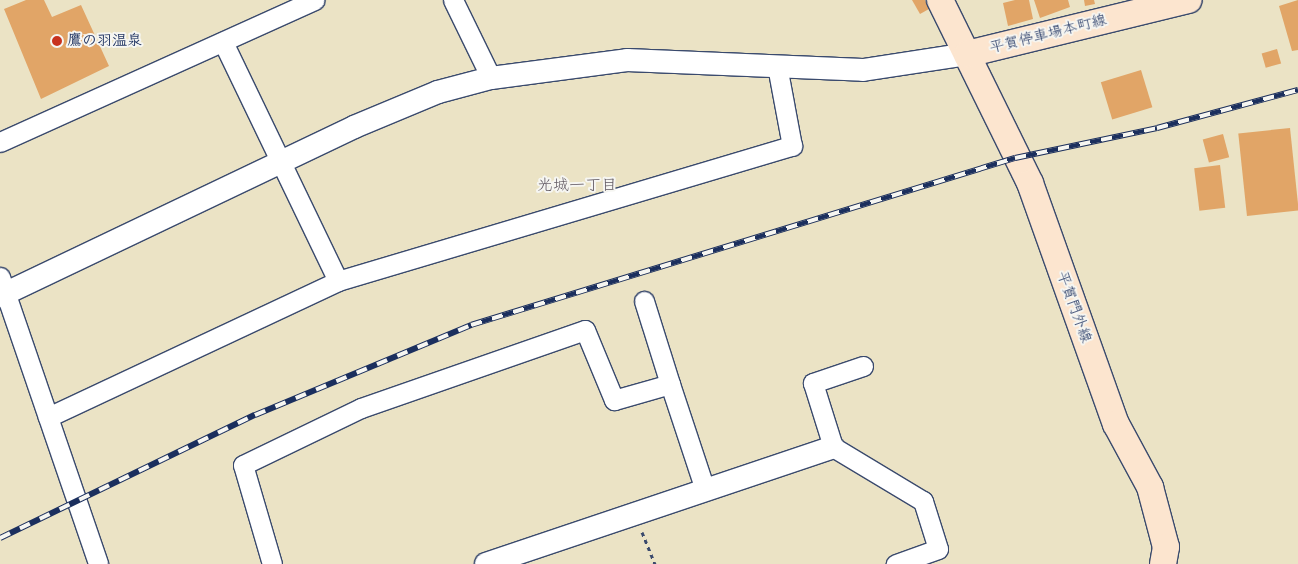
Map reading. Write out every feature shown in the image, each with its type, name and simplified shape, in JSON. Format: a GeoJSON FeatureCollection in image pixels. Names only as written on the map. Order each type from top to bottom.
{"type":"FeatureCollection","features":[{"type":"Feature","properties":{"kind":"main road"},"geometry":{"type":"LineString","coordinates":[[940,0],[967,54]]}},
{"type":"Feature","properties":{"kind":"main road","name":"平賀停車場本町線"},"geometry":{"type":"LineString","coordinates":[[967,54],[1159,3],[1188,0]]}},
{"type":"Feature","properties":{"kind":"main road","name":"平賀門外線"},"geometry":{"type":"LineString","coordinates":[[967,54],[1030,183],[1116,424],[1150,487],[1166,547],[1163,564]]}},
{"type":"Feature","properties":{"kind":"street"},"geometry":{"type":"LineString","coordinates":[[0,142],[314,0]]}},
{"type":"Feature","properties":{"kind":"street"},"geometry":{"type":"LineString","coordinates":[[453,0],[491,78]]}},
{"type":"Feature","properties":{"kind":"street"},"geometry":{"type":"LineString","coordinates":[[223,42],[284,161],[338,281]]}},
{"type":"Feature","properties":{"kind":"street"},"geometry":{"type":"LineString","coordinates":[[98,564],[2,289],[438,92],[491,78],[627,60],[863,70],[967,54]]}},
{"type":"Feature","properties":{"kind":"street"},"geometry":{"type":"LineString","coordinates":[[48,417],[338,281],[792,146],[777,66]]}},
{"type":"Feature","properties":{"kind":"street"},"geometry":{"type":"LineString","coordinates":[[644,302],[705,490]]}},
{"type":"Feature","properties":{"kind":"street"},"geometry":{"type":"LineString","coordinates":[[272,564],[243,465],[361,408],[586,330],[614,400],[670,384]]}},
{"type":"Feature","properties":{"kind":"street"},"geometry":{"type":"LineString","coordinates":[[863,366],[813,384],[833,448],[923,501],[938,549],[896,564]]}},
{"type":"Feature","properties":{"kind":"street"},"geometry":{"type":"LineString","coordinates":[[486,564],[534,556],[705,490],[833,448]]}},
{"type":"Feature","properties":{"kind":"path"},"geometry":{"type":"LineString","coordinates":[[641,527],[654,564]]}},
{"type":"Feature","properties":{"kind":"building","name":"鷹の羽温泉"},"geometry":{"type":"Polygon","coordinates":[[[26,0],[44,0],[52,17],[81,5],[109,66],[41,99],[4,9],[26,0]]]}},
{"type":"Feature","properties":{"kind":"building"},"geometry":{"type":"Polygon","coordinates":[[[912,0],[925,0],[929,9],[920,14],[912,0]]]}},
{"type":"Feature","properties":{"kind":"building"},"geometry":{"type":"Polygon","coordinates":[[[1015,0],[1029,0],[1033,19],[1008,26],[1003,3],[1015,0]]]}},
{"type":"Feature","properties":{"kind":"building"},"geometry":{"type":"Polygon","coordinates":[[[1034,0],[1068,0],[1070,7],[1040,18],[1034,0]]]}},
{"type":"Feature","properties":{"kind":"building"},"geometry":{"type":"Polygon","coordinates":[[[1084,0],[1094,0],[1095,4],[1085,6],[1084,0]]]}},
{"type":"Feature","properties":{"kind":"building"},"geometry":{"type":"Polygon","coordinates":[[[1298,0],[1298,50],[1292,51],[1279,6],[1298,0]]]}},
{"type":"Feature","properties":{"kind":"building"},"geometry":{"type":"Polygon","coordinates":[[[1277,49],[1281,63],[1266,68],[1262,53],[1277,49]]]}},
{"type":"Feature","properties":{"kind":"building"},"geometry":{"type":"Polygon","coordinates":[[[1141,70],[1152,107],[1112,120],[1101,82],[1141,70]]]}},
{"type":"Feature","properties":{"kind":"building"},"geometry":{"type":"Polygon","coordinates":[[[1290,128],[1298,211],[1247,216],[1238,133],[1290,128]]]}},
{"type":"Feature","properties":{"kind":"building"},"geometry":{"type":"Polygon","coordinates":[[[1223,134],[1229,157],[1209,163],[1203,139],[1223,134]]]}},
{"type":"Feature","properties":{"kind":"building"},"geometry":{"type":"Polygon","coordinates":[[[1220,165],[1225,208],[1199,211],[1194,168],[1220,165]]]}},
{"type":"Feature","properties":{"kind":"railway"},"geometry":{"type":"LineString","coordinates":[[0,538],[255,415],[471,325],[1015,158],[1157,128],[1298,90]]}},
{"type":"Feature","properties":{"kind":"place","name":"鷹の羽温泉"},"geometry":{"type":"Point","coordinates":[57,41]}},
{"type":"Feature","properties":{"kind":"district","name":"光城一丁目"},"geometry":{"type":"Point","coordinates":[577,185]}}]}
